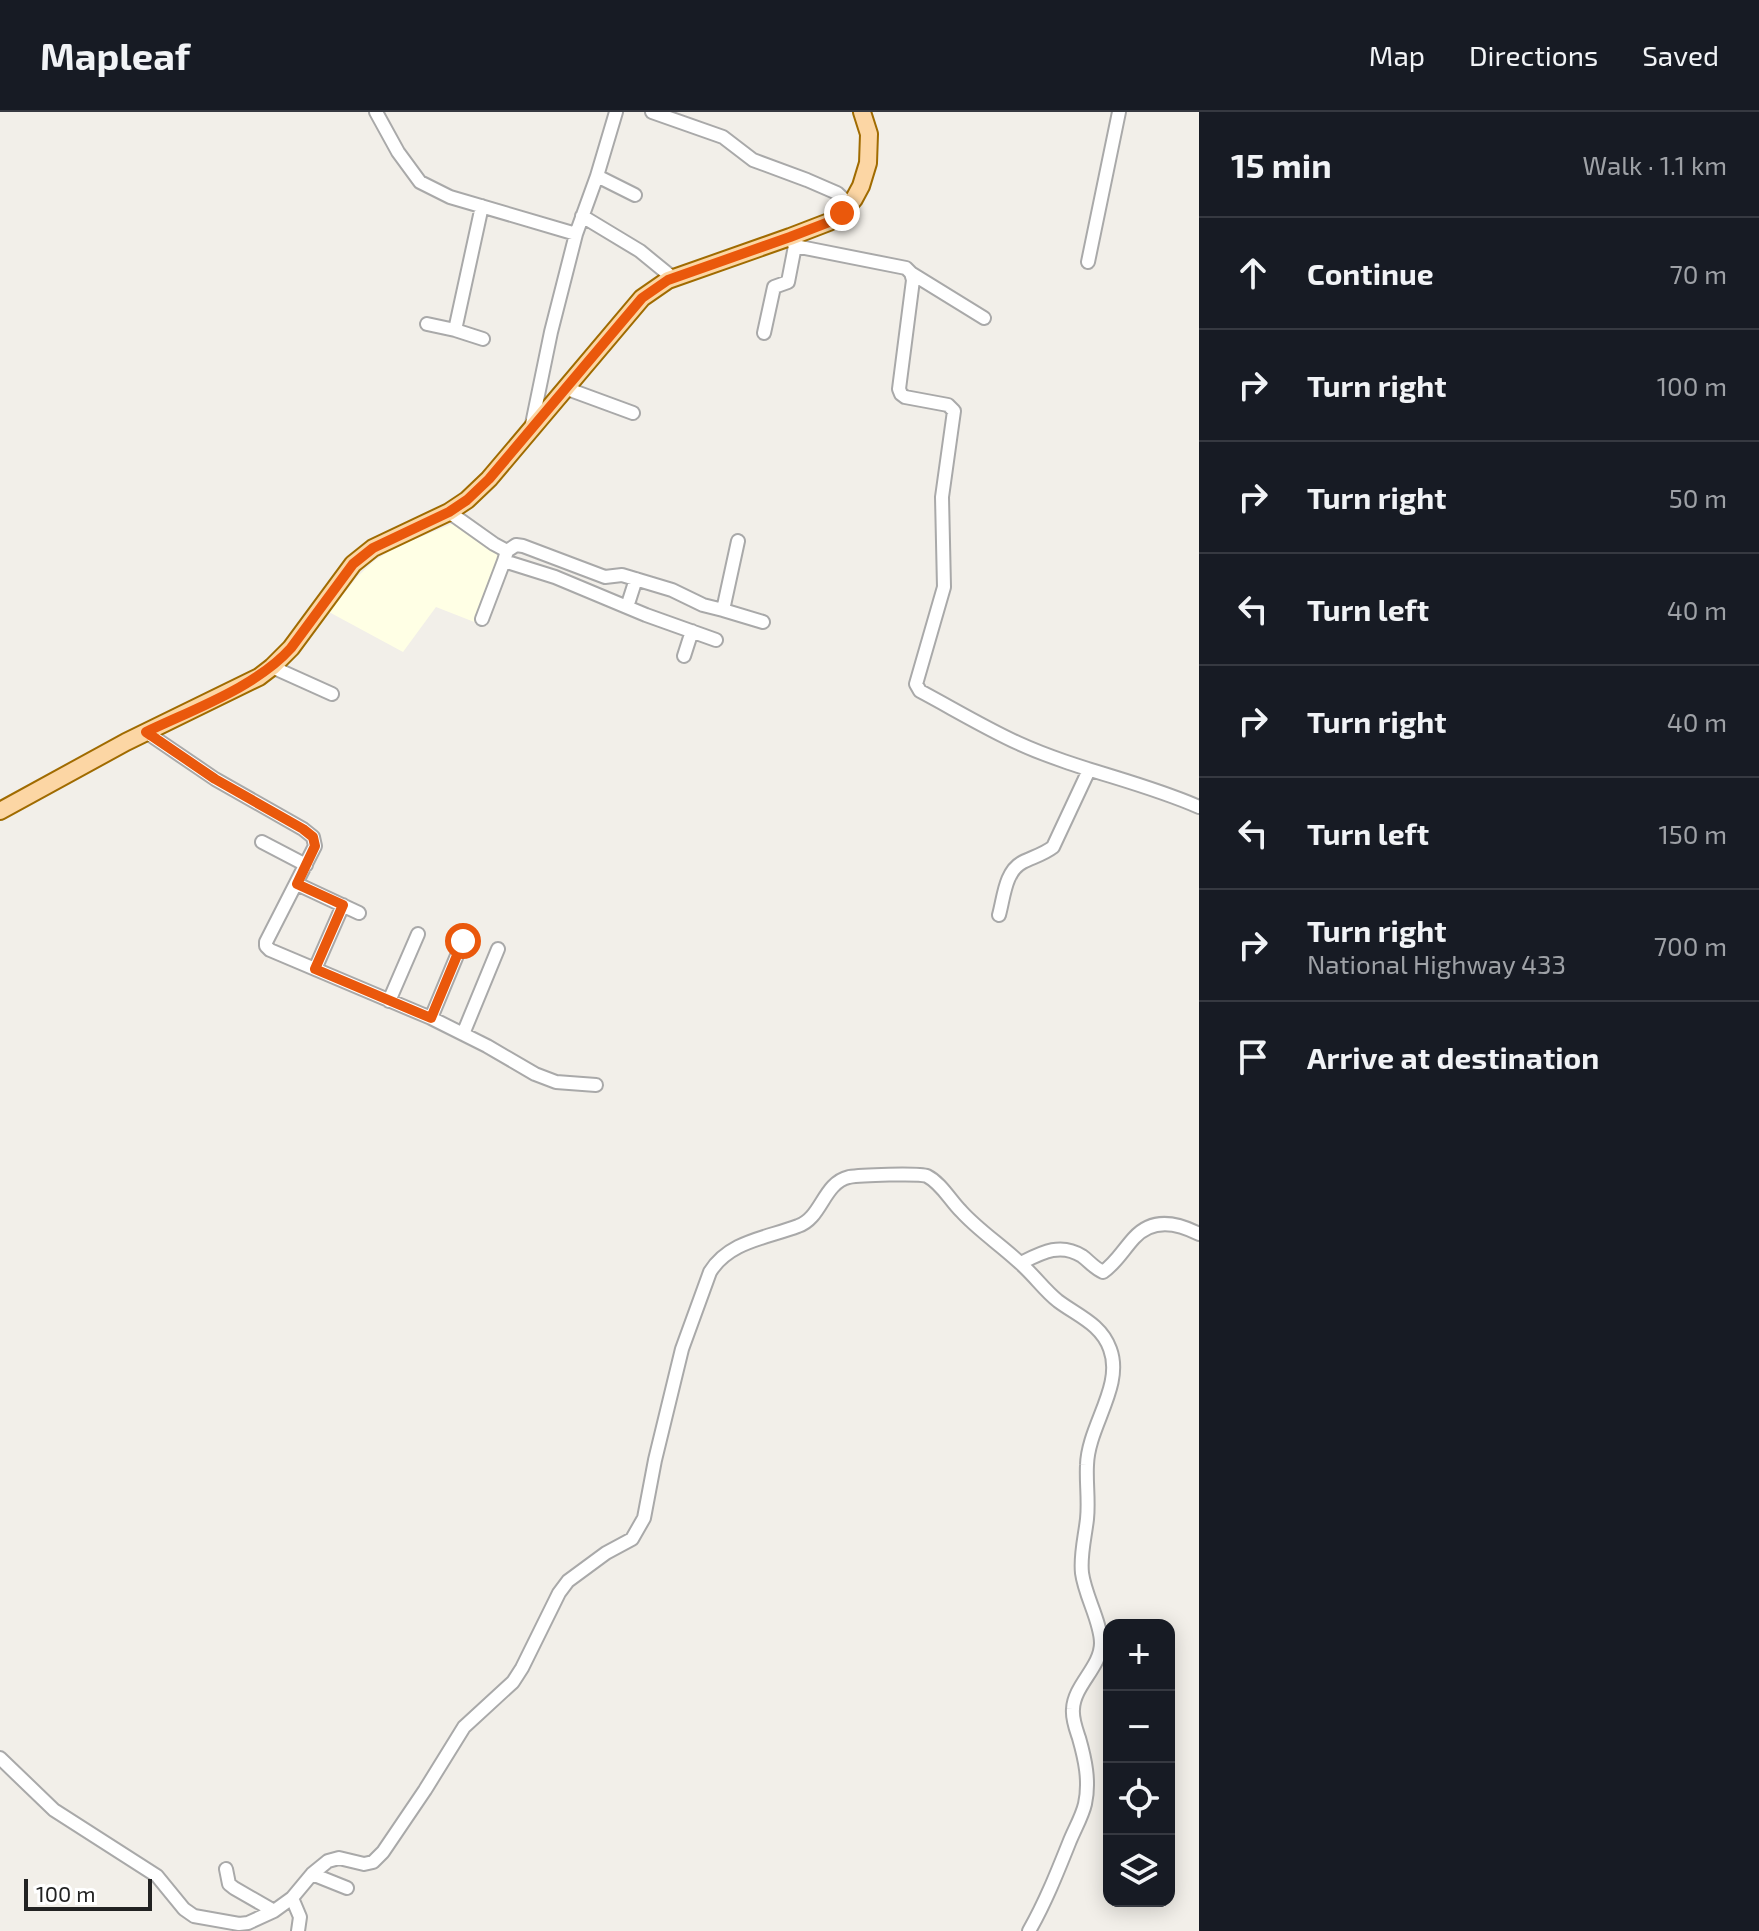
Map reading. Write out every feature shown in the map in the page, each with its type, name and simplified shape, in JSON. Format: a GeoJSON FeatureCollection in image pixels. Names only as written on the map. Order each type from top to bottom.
{"type":"FeatureCollection","features":[{"type":"Feature","properties":{"kind":"main road"},"geometry":{"type":"LineString","coordinates":[[0,811],[146,732],[246,684],[272,667],[291,648],[353,564],[373,548],[449,512],[489,479],[642,298],[673,278],[793,242],[842,213],[861,186],[870,151],[869,134],[862,112]]}},
{"type":"Feature","properties":{"kind":"street"},"geometry":{"type":"LineString","coordinates":[[376,112],[398,152],[420,182],[450,197],[576,234]]}},
{"type":"Feature","properties":{"kind":"street"},"geometry":{"type":"LineString","coordinates":[[530,432],[576,234],[616,112]]}},
{"type":"Feature","properties":{"kind":"street"},"geometry":{"type":"LineString","coordinates":[[652,112],[723,137],[753,160],[837,193],[850,205]]}},
{"type":"Feature","properties":{"kind":"street"},"geometry":{"type":"LineString","coordinates":[[1088,262],[1119,112]]}},
{"type":"Feature","properties":{"kind":"street"},"geometry":{"type":"LineString","coordinates":[[597,176],[635,195]]}},
{"type":"Feature","properties":{"kind":"street"},"geometry":{"type":"LineString","coordinates":[[455,330],[482,206]]}},
{"type":"Feature","properties":{"kind":"street"},"geometry":{"type":"LineString","coordinates":[[582,216],[640,251],[673,278]]}},
{"type":"Feature","properties":{"kind":"street"},"geometry":{"type":"LineString","coordinates":[[764,333],[774,287],[788,282],[793,242],[906,268],[984,318]]}},
{"type":"Feature","properties":{"kind":"street"},"geometry":{"type":"LineString","coordinates":[[911,273],[913,280],[899,389],[905,397],[948,405],[954,411],[942,497],[944,587],[916,687],[1019,743],[1199,807]]}},
{"type":"Feature","properties":{"kind":"street"},"geometry":{"type":"LineString","coordinates":[[427,324],[483,339]]}},
{"type":"Feature","properties":{"kind":"street"},"geometry":{"type":"LineString","coordinates":[[565,388],[633,413]]}},
{"type":"Feature","properties":{"kind":"street"},"geometry":{"type":"LineString","coordinates":[[449,512],[506,556],[627,607],[716,640]]}},
{"type":"Feature","properties":{"kind":"street"},"geometry":{"type":"LineString","coordinates":[[723,610],[738,541]]}},
{"type":"Feature","properties":{"kind":"street"},"geometry":{"type":"LineString","coordinates":[[482,619],[506,556],[516,545],[605,577],[622,575],[672,590],[703,605],[763,622]]}},
{"type":"Feature","properties":{"kind":"street"},"geometry":{"type":"LineString","coordinates":[[627,607],[636,579]]}},
{"type":"Feature","properties":{"kind":"street"},"geometry":{"type":"LineString","coordinates":[[684,656],[692,631]]}},
{"type":"Feature","properties":{"kind":"street"},"geometry":{"type":"LineString","coordinates":[[272,667],[332,694]]}},
{"type":"Feature","properties":{"kind":"street"},"geometry":{"type":"LineString","coordinates":[[146,732],[215,779],[313,837],[315,846],[270,934],[266,946],[270,950],[431,1018],[545,1078],[556,1082],[596,1085]]}},
{"type":"Feature","properties":{"kind":"street"},"geometry":{"type":"LineString","coordinates":[[999,915],[1010,873],[1015,867],[1053,847],[1089,770]]}},
{"type":"Feature","properties":{"kind":"street"},"geometry":{"type":"LineString","coordinates":[[262,842],[306,865]]}},
{"type":"Feature","properties":{"kind":"street"},"geometry":{"type":"LineString","coordinates":[[297,884],[359,913]]}},
{"type":"Feature","properties":{"kind":"street"},"geometry":{"type":"LineString","coordinates":[[315,969],[343,905]]}},
{"type":"Feature","properties":{"kind":"street"},"geometry":{"type":"LineString","coordinates":[[389,1001],[418,934]]}},
{"type":"Feature","properties":{"kind":"street"},"geometry":{"type":"LineString","coordinates":[[431,1018],[463,941]]}},
{"type":"Feature","properties":{"kind":"street"},"geometry":{"type":"LineString","coordinates":[[463,1034],[498,949]]}},
{"type":"Feature","properties":{"kind":"street"},"geometry":{"type":"LineString","coordinates":[[0,1758],[54,1810],[157,1876],[184,1909],[194,1916],[248,1923],[274,1911],[292,1898],[312,1874],[328,1861],[339,1858],[364,1864],[373,1862],[425,1790],[464,1727],[513,1682],[568,1581],[606,1553],[632,1539],[641,1526],[682,1349],[716,1262],[726,1253],[757,1238],[804,1224],[841,1180],[872,1175],[922,1174],[931,1178],[962,1212],[1021,1263],[1057,1300],[1093,1324],[1105,1336],[1114,1364],[1114,1377],[1089,1445],[1086,1463],[1088,1516],[1082,1570],[1101,1643],[1100,1653],[1073,1706],[1087,1766],[1085,1803],[1029,1931]]}},
{"type":"Feature","properties":{"kind":"street"},"geometry":{"type":"LineString","coordinates":[[1021,1263],[1045,1251],[1060,1248],[1071,1250],[1103,1272],[1112,1266],[1144,1228],[1157,1223],[1171,1223],[1199,1234]]}},
{"type":"Feature","properties":{"kind":"street"},"geometry":{"type":"LineString","coordinates":[[226,1869],[229,1884],[274,1911]]}},
{"type":"Feature","properties":{"kind":"street"},"geometry":{"type":"LineString","coordinates":[[312,1874],[347,1888]]}},
{"type":"Feature","properties":{"kind":"street"},"geometry":{"type":"LineString","coordinates":[[292,1898],[300,1917],[298,1931]]}},
{"type":"Feature","properties":{"kind":"shaded area"},"geometry":{"type":"Polygon","coordinates":[[[464,519],[507,551],[482,625],[436,607],[403,652],[329,612],[374,561],[396,547],[464,519]]]}},
{"type":"Feature","properties":{"kind":"route"},"geometry":{"type":"LineString","coordinates":[[463,941],[431,1018],[315,969],[343,905],[297,884],[315,846],[313,837],[215,779],[146,732],[259,677],[291,648],[353,564],[373,548],[449,512],[467,500],[508,459],[642,298],[668,280],[829,222],[842,213]]}}]}
